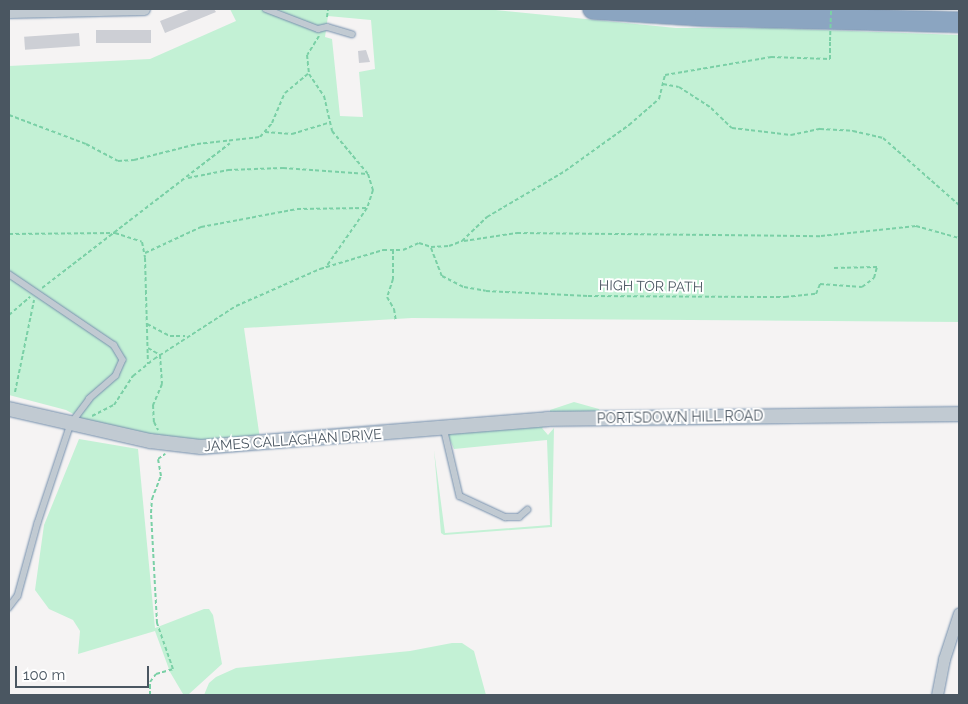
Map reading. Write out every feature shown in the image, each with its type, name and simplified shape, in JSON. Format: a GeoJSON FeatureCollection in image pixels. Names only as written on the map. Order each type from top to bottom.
{"type":"FeatureCollection","features":[{"type":"Feature","properties":{"kind":"highway"},"geometry":{"type":"LineString","coordinates":[[593,9],[705,16],[959,22]]}},
{"type":"Feature","properties":{"kind":"street"},"geometry":{"type":"LineString","coordinates":[[9,12],[144,9]]}},
{"type":"Feature","properties":{"kind":"street","name":"JAMES CALLAGHAN DRIVE"},"geometry":{"type":"LineString","coordinates":[[9,409],[71,424],[178,445],[268,444],[402,432]]}},
{"type":"Feature","properties":{"kind":"street","name":"PORTSDOWN HILL ROAD"},"geometry":{"type":"LineString","coordinates":[[402,432],[608,417],[959,414]]}},
{"type":"Feature","properties":{"kind":"street"},"geometry":{"type":"LineString","coordinates":[[937,695],[944,659],[959,612]]}},
{"type":"Feature","properties":{"kind":"lane"},"geometry":{"type":"LineString","coordinates":[[266,9],[318,29],[327,27],[352,34]]}},
{"type":"Feature","properties":{"kind":"lane"},"geometry":{"type":"LineString","coordinates":[[9,274],[114,346],[123,360],[116,376],[90,399],[71,424],[38,523],[18,596],[9,608]]}},
{"type":"Feature","properties":{"kind":"lane"},"geometry":{"type":"LineString","coordinates":[[444,428],[460,496],[506,517],[519,516],[527,510]]}},
{"type":"Feature","properties":{"kind":"path"},"geometry":{"type":"LineString","coordinates":[[327,17],[328,9]]}},
{"type":"Feature","properties":{"kind":"path"},"geometry":{"type":"LineString","coordinates":[[462,241],[487,217],[565,171],[629,125],[659,99],[665,75],[771,57],[830,59],[831,9]]}},
{"type":"Feature","properties":{"kind":"path"},"geometry":{"type":"LineString","coordinates":[[318,29],[320,34],[307,55],[308,74],[324,96],[332,131],[368,174],[373,190],[367,208],[326,268]]}},
{"type":"Feature","properties":{"kind":"path"},"geometry":{"type":"LineString","coordinates":[[9,115],[86,144],[118,161],[197,144],[260,138],[272,123],[285,93],[308,74]]}},
{"type":"Feature","properties":{"kind":"path"},"geometry":{"type":"LineString","coordinates":[[663,84],[679,87],[711,108],[732,128],[791,135],[820,129],[853,131],[883,138],[959,204]]}},
{"type":"Feature","properties":{"kind":"path"},"geometry":{"type":"LineString","coordinates":[[265,132],[292,134],[329,122]]}},
{"type":"Feature","properties":{"kind":"path"},"geometry":{"type":"LineString","coordinates":[[9,315],[36,292],[188,178],[232,141]]}},
{"type":"Feature","properties":{"kind":"path"},"geometry":{"type":"LineString","coordinates":[[188,178],[228,170],[283,168],[368,174]]}},
{"type":"Feature","properties":{"kind":"path"},"geometry":{"type":"LineString","coordinates":[[144,253],[201,227],[297,209],[367,208]]}},
{"type":"Feature","properties":{"kind":"path"},"geometry":{"type":"LineString","coordinates":[[71,424],[107,412],[133,376],[186,336],[236,306],[326,268],[384,250],[403,250],[419,243],[431,247],[517,233],[821,236],[916,226],[959,238]]}},
{"type":"Feature","properties":{"kind":"path"},"geometry":{"type":"LineString","coordinates":[[9,234],[115,233],[142,242],[148,364]]}},
{"type":"Feature","properties":{"kind":"path","name":"HIGH TOR PATH"},"geometry":{"type":"LineString","coordinates":[[431,247],[442,276],[464,287],[486,291],[588,296],[785,297],[816,294],[820,284],[862,287],[874,278],[877,267],[833,268]]}},
{"type":"Feature","properties":{"kind":"path"},"geometry":{"type":"LineString","coordinates":[[393,250],[393,279],[387,297],[394,309],[396,321]]}},
{"type":"Feature","properties":{"kind":"path"},"geometry":{"type":"LineString","coordinates":[[15,392],[36,292]]}},
{"type":"Feature","properties":{"kind":"path"},"geometry":{"type":"LineString","coordinates":[[147,324],[170,336],[186,336]]}},
{"type":"Feature","properties":{"kind":"path"},"geometry":{"type":"LineString","coordinates":[[148,348],[160,355]]}},
{"type":"Feature","properties":{"kind":"path"},"geometry":{"type":"LineString","coordinates":[[158,430],[154,422],[153,405],[162,384],[160,355]]}},
{"type":"Feature","properties":{"kind":"path"},"geometry":{"type":"LineString","coordinates":[[150,695],[150,682],[156,674],[173,669],[157,622],[151,506],[161,476],[158,459],[178,445]]}},
{"type":"Feature","properties":{"kind":"green space"},"geometry":{"type":"Polygon","coordinates":[[[230,9],[486,9],[676,28],[771,28],[959,35],[959,322],[412,318],[244,328],[260,439],[195,440],[156,436],[86,421],[66,410],[9,395],[9,66],[150,59],[236,21],[230,9]],[[328,16],[325,37],[332,39],[340,116],[363,117],[359,72],[375,69],[371,20],[328,16]]]}},
{"type":"Feature","properties":{"kind":"green space"},"geometry":{"type":"Polygon","coordinates":[[[574,402],[599,409],[600,411],[550,414],[550,410],[574,402]]]}},
{"type":"Feature","properties":{"kind":"green space"},"geometry":{"type":"Polygon","coordinates":[[[545,425],[542,428],[548,435],[554,428],[552,527],[444,535],[441,533],[434,450],[445,533],[550,525],[547,440],[454,449],[448,436],[449,432],[545,425]]]}},
{"type":"Feature","properties":{"kind":"green space"},"geometry":{"type":"Polygon","coordinates":[[[79,439],[138,449],[155,628],[204,609],[209,609],[213,615],[222,664],[189,694],[183,694],[170,672],[155,631],[78,654],[80,631],[73,620],[49,609],[35,590],[44,525],[79,439]]]}},
{"type":"Feature","properties":{"kind":"green space"},"geometry":{"type":"Polygon","coordinates":[[[452,643],[462,643],[474,651],[486,695],[204,695],[209,683],[216,677],[236,668],[410,651],[452,643]]]}},
{"type":"Feature","properties":{"kind":"building"},"geometry":{"type":"Polygon","coordinates":[[[191,9],[214,9],[216,12],[165,33],[160,21],[191,9]]]}},
{"type":"Feature","properties":{"kind":"building"},"geometry":{"type":"Polygon","coordinates":[[[96,30],[151,30],[151,43],[96,43],[96,30]]]}},
{"type":"Feature","properties":{"kind":"building"},"geometry":{"type":"Polygon","coordinates":[[[79,33],[80,46],[25,50],[24,37],[79,33]]]}},
{"type":"Feature","properties":{"kind":"building"},"geometry":{"type":"Polygon","coordinates":[[[366,50],[370,62],[359,63],[358,51],[366,50]]]}}]}
